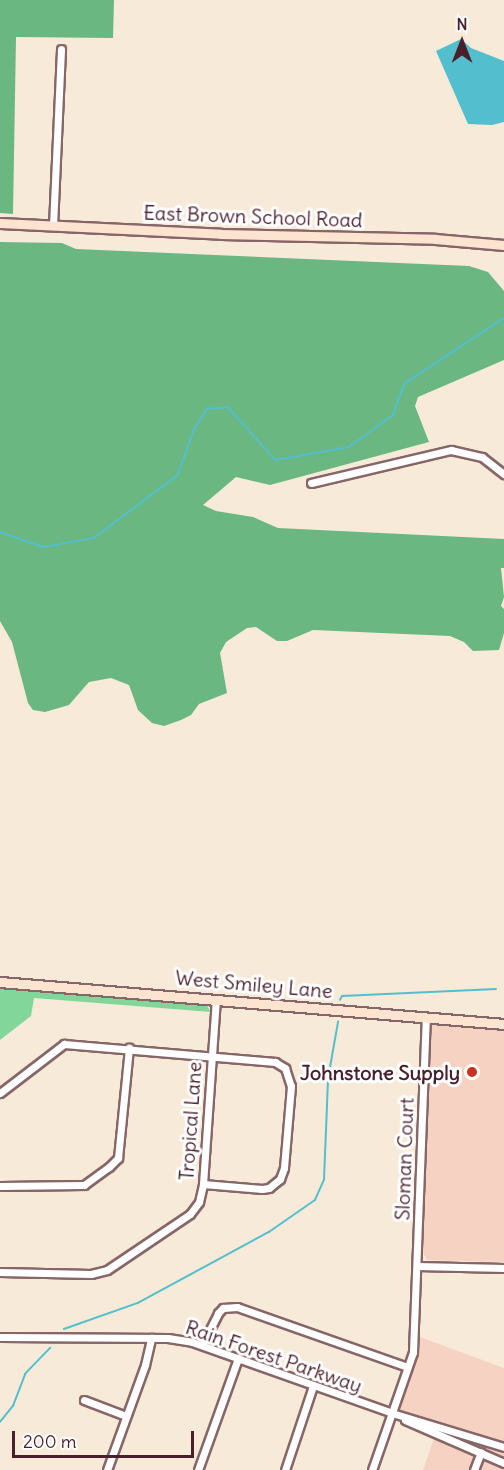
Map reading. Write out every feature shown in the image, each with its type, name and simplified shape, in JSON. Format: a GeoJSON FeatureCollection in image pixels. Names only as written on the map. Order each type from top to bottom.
{"type":"FeatureCollection","features":[{"type":"Feature","properties":{"kind":"street"},"geometry":{"type":"LineString","coordinates":[[53,226],[61,49]]}},
{"type":"Feature","properties":{"kind":"street","name":"East Brown School Road"},"geometry":{"type":"LineString","coordinates":[[0,224],[435,239],[504,245]]}},
{"type":"Feature","properties":{"kind":"street"},"geometry":{"type":"LineString","coordinates":[[311,483],[451,450],[482,457],[504,474]]}},
{"type":"Feature","properties":{"kind":"street","name":"West Smiley Lane"},"geometry":{"type":"LineString","coordinates":[[0,982],[504,1024]]}},
{"type":"Feature","properties":{"kind":"street","name":"Tropical Lane"},"geometry":{"type":"LineString","coordinates":[[0,1272],[91,1274],[107,1270],[190,1215],[199,1202],[203,1184],[216,999]]}},
{"type":"Feature","properties":{"kind":"street","name":"Sloman Court"},"geometry":{"type":"LineString","coordinates":[[372,1470],[413,1352],[426,1017]]}},
{"type":"Feature","properties":{"kind":"street"},"geometry":{"type":"LineString","coordinates":[[0,1093],[64,1044],[212,1055],[274,1062],[285,1068],[291,1086],[284,1168],[280,1179],[269,1188],[262,1189],[203,1184]]}},
{"type":"Feature","properties":{"kind":"street"},"geometry":{"type":"LineString","coordinates":[[0,1186],[84,1185],[100,1175],[118,1158],[129,1048]]}},
{"type":"Feature","properties":{"kind":"street"},"geometry":{"type":"LineString","coordinates":[[417,1266],[504,1268]]}},
{"type":"Feature","properties":{"kind":"street"},"geometry":{"type":"LineString","coordinates":[[202,1345],[218,1313],[223,1308],[237,1307],[407,1367]]}},
{"type":"Feature","properties":{"kind":"street","name":"Rain Forest Parkway"},"geometry":{"type":"LineString","coordinates":[[0,1337],[180,1339],[393,1413],[504,1447]]}},
{"type":"Feature","properties":{"kind":"street"},"geometry":{"type":"LineString","coordinates":[[107,1470],[145,1365],[151,1338]]}},
{"type":"Feature","properties":{"kind":"street"},"geometry":{"type":"LineString","coordinates":[[198,1470],[238,1358]]}},
{"type":"Feature","properties":{"kind":"street"},"geometry":{"type":"LineString","coordinates":[[285,1470],[313,1386]]}},
{"type":"Feature","properties":{"kind":"street"},"geometry":{"type":"LineString","coordinates":[[84,1400],[126,1416]]}},
{"type":"Feature","properties":{"kind":"street","name":"Rain Forest Parkway"},"geometry":{"type":"LineString","coordinates":[[393,1413],[425,1430],[504,1463]]}},
{"type":"Feature","properties":{"kind":"street"},"geometry":{"type":"LineString","coordinates":[[474,1470],[481,1452]]}},
{"type":"Feature","properties":{"kind":"shaded area"},"geometry":{"type":"Polygon","coordinates":[[[437,1023],[504,1028],[504,1262],[427,1260],[423,1253],[429,1026],[437,1023]]]}},
{"type":"Feature","properties":{"kind":"shaded area"},"geometry":{"type":"Polygon","coordinates":[[[420,1337],[504,1368],[504,1470],[423,1470],[439,1424],[404,1414],[399,1408],[420,1337]]]}},
{"type":"Feature","properties":{"kind":"green space"},"geometry":{"type":"Polygon","coordinates":[[[0,0],[114,0],[113,38],[16,37],[13,214],[0,213],[0,0]]]}},
{"type":"Feature","properties":{"kind":"green space"},"geometry":{"type":"Polygon","coordinates":[[[0,242],[62,243],[76,249],[469,266],[488,272],[504,291],[504,360],[418,397],[415,406],[429,442],[270,485],[236,477],[203,505],[216,511],[253,517],[278,528],[504,539],[504,568],[501,568],[504,597],[501,606],[504,609],[504,633],[499,650],[473,651],[464,642],[450,636],[313,630],[287,641],[277,641],[256,627],[247,628],[226,642],[220,653],[227,693],[199,704],[191,715],[181,720],[164,726],[152,723],[138,710],[129,685],[111,678],[89,682],[69,705],[45,712],[33,710],[28,703],[12,642],[0,621],[0,242]]]}},
{"type":"Feature","properties":{"kind":"green space"},"geometry":{"type":"Polygon","coordinates":[[[0,987],[206,1004],[211,1012],[34,998],[31,1016],[0,1040],[0,987]]]}},
{"type":"Feature","properties":{"kind":"water"},"geometry":{"type":"Polygon","coordinates":[[[461,39],[471,48],[504,61],[504,122],[492,125],[468,124],[436,51],[461,39]]]}},
{"type":"Feature","properties":{"kind":"waterway"},"geometry":{"type":"LineString","coordinates":[[0,532],[43,547],[94,538],[178,475],[194,429],[207,409],[228,407],[276,460],[349,447],[393,415],[404,384],[504,318]]}},
{"type":"Feature","properties":{"kind":"waterway"},"geometry":{"type":"LineString","coordinates":[[340,1000],[342,996],[496,989]]}},
{"type":"Feature","properties":{"kind":"waterway"},"geometry":{"type":"LineString","coordinates":[[64,1329],[138,1303],[269,1232],[315,1200],[324,1180],[328,1079],[338,1022]]}},
{"type":"Feature","properties":{"kind":"waterway"},"geometry":{"type":"LineString","coordinates":[[0,1422],[13,1406],[25,1374],[50,1348]]}},
{"type":"Feature","properties":{"kind":"place","name":"Johnstone Supply"},"geometry":{"type":"Point","coordinates":[472,1072]}}]}
